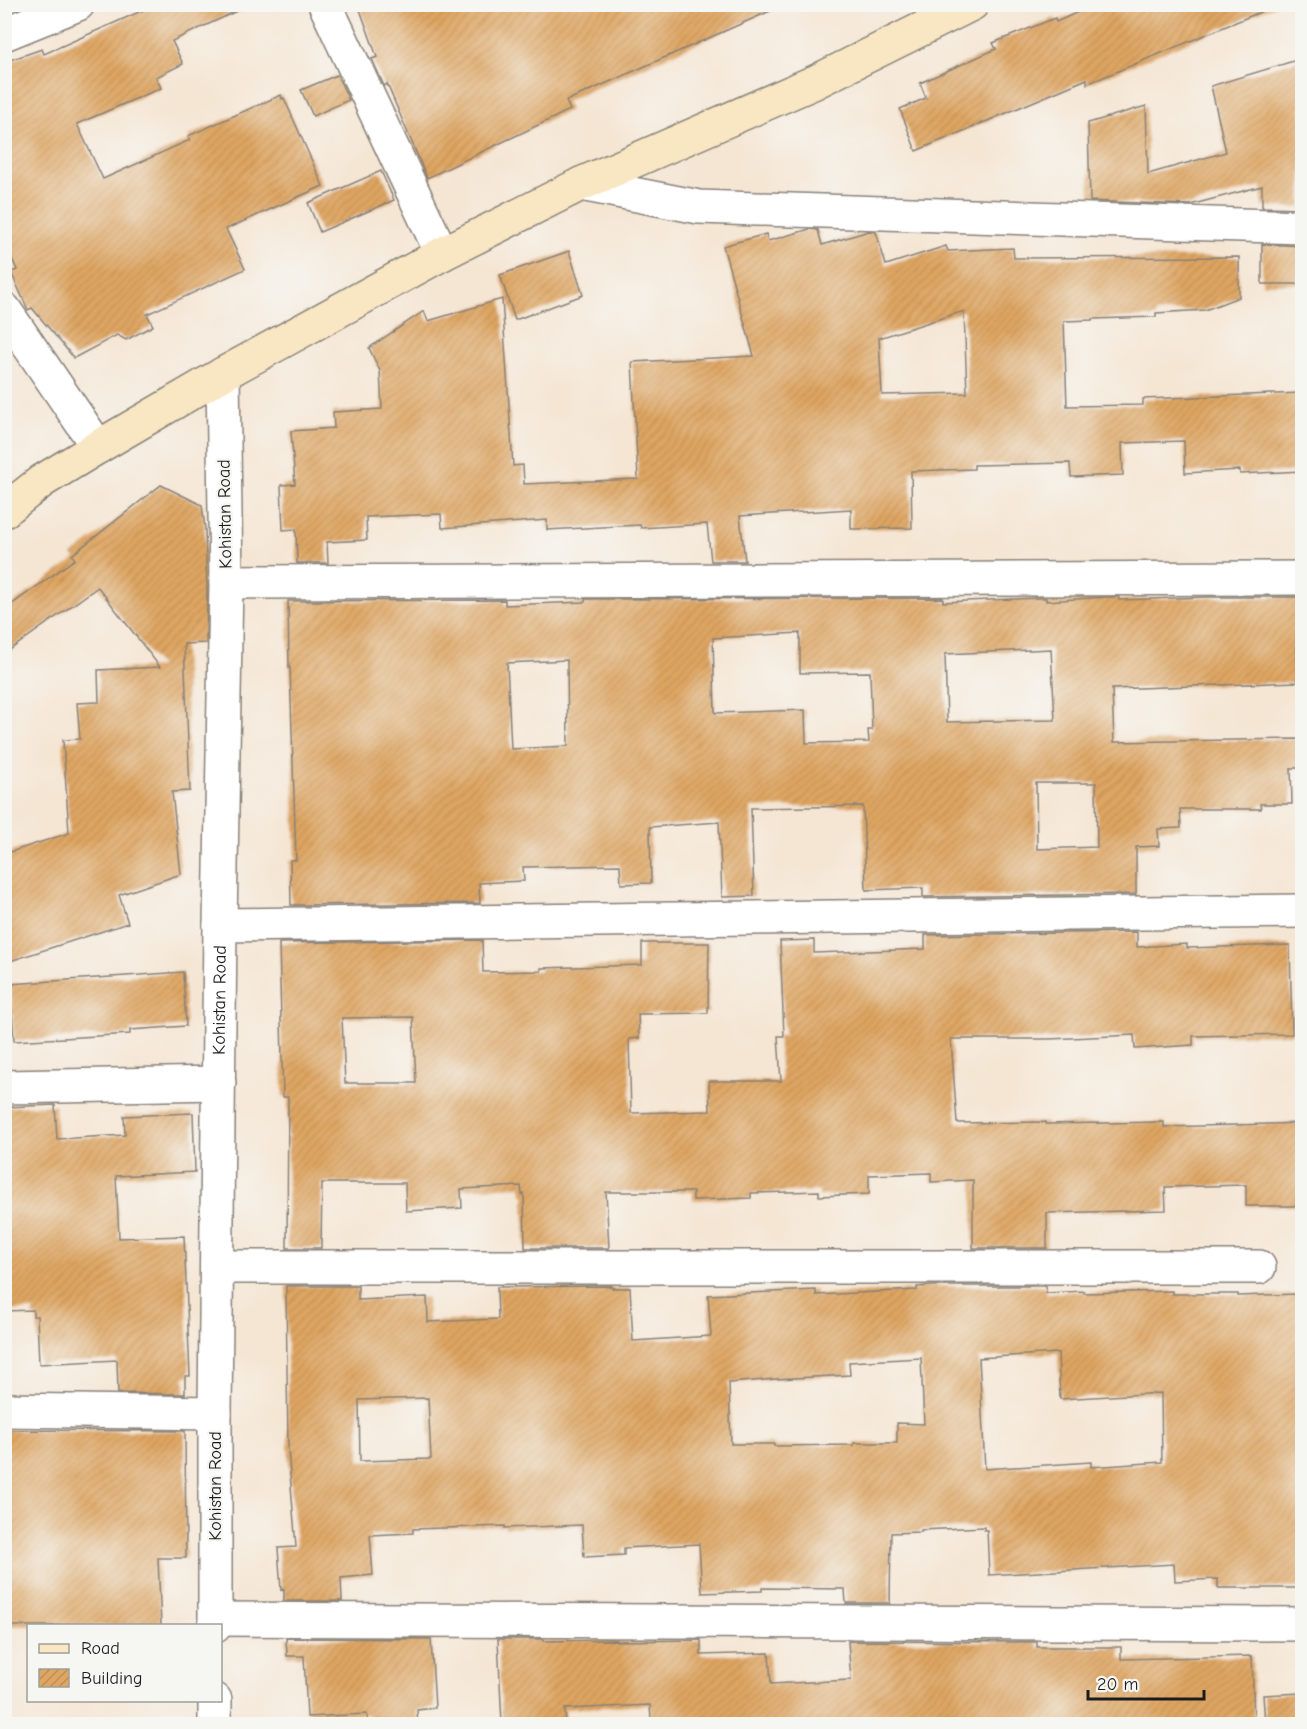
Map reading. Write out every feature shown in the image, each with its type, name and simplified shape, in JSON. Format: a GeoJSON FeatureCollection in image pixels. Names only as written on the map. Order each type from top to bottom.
{"type":"FeatureCollection","features":[{"type":"Feature","properties":{"kind":"main road"},"geometry":{"type":"LineString","coordinates":[[4,511],[42,481],[98,447],[223,374],[442,254],[581,184],[814,82],[972,4]]}},
{"type":"Feature","properties":{"kind":"street"},"geometry":{"type":"LineString","coordinates":[[4,34],[78,4]]}},
{"type":"Feature","properties":{"kind":"street"},"geometry":{"type":"LineString","coordinates":[[325,4],[442,254]]}},
{"type":"Feature","properties":{"kind":"street"},"geometry":{"type":"LineString","coordinates":[[581,184],[699,207],[1302,227]]}},
{"type":"Feature","properties":{"kind":"street"},"geometry":{"type":"LineString","coordinates":[[4,309],[98,447]]}},
{"type":"Feature","properties":{"kind":"street","name":"Kohistan Road"},"geometry":{"type":"LineString","coordinates":[[216,1622],[215,1413],[226,582],[223,374]]}},
{"type":"Feature","properties":{"kind":"street"},"geometry":{"type":"LineString","coordinates":[[226,582],[1302,578]]}},
{"type":"Feature","properties":{"kind":"street"},"geometry":{"type":"LineString","coordinates":[[220,925],[1302,911]]}},
{"type":"Feature","properties":{"kind":"street"},"geometry":{"type":"LineString","coordinates":[[4,1087],[219,1083]]}},
{"type":"Feature","properties":{"kind":"street"},"geometry":{"type":"LineString","coordinates":[[218,1267],[1259,1267]]}},
{"type":"Feature","properties":{"kind":"street"},"geometry":{"type":"LineString","coordinates":[[4,1410],[215,1413]]}},
{"type":"Feature","properties":{"kind":"street"},"geometry":{"type":"LineString","coordinates":[[216,1622],[1302,1624]]}},
{"type":"Feature","properties":{"kind":"street"},"geometry":{"type":"LineString","coordinates":[[215,1702],[215,1725]]}},
{"type":"Feature","properties":{"kind":"building"},"geometry":{"type":"Polygon","coordinates":[[[157,4],[252,4],[172,41],[183,64],[156,77],[161,88],[77,124],[103,179],[190,140],[188,136],[281,95],[323,186],[226,229],[245,269],[147,314],[153,326],[126,340],[117,335],[74,358],[32,308],[28,310],[11,272],[17,270],[4,240],[4,62],[42,49],[44,54],[157,4]]]}},
{"type":"Feature","properties":{"kind":"building"},"geometry":{"type":"Polygon","coordinates":[[[358,4],[786,4],[566,101],[570,110],[427,178],[387,84],[384,86],[372,59],[377,57],[358,4]]]}},
{"type":"Feature","properties":{"kind":"building"},"geometry":{"type":"Polygon","coordinates":[[[1096,4],[1277,5],[1087,84],[1087,79],[916,151],[900,109],[926,98],[920,83],[996,49],[993,43],[1055,18],[1056,22],[1096,4]]]}},
{"type":"Feature","properties":{"kind":"building"},"geometry":{"type":"Polygon","coordinates":[[[1297,60],[1302,78],[1302,208],[1262,207],[1262,186],[1190,205],[1090,201],[1088,123],[1146,106],[1148,174],[1226,152],[1211,86],[1297,60]]]}},
{"type":"Feature","properties":{"kind":"building"},"geometry":{"type":"Polygon","coordinates":[[[337,75],[349,100],[313,116],[301,90],[337,75]]]}},
{"type":"Feature","properties":{"kind":"building"},"geometry":{"type":"Polygon","coordinates":[[[381,171],[394,200],[320,232],[308,203],[381,171]]]}},
{"type":"Feature","properties":{"kind":"building"},"geometry":{"type":"Polygon","coordinates":[[[810,229],[818,230],[822,245],[869,231],[876,232],[886,265],[946,246],[948,251],[1013,248],[1014,258],[1239,257],[1239,297],[1205,310],[1156,313],[1156,317],[1064,321],[1067,406],[1143,405],[1143,399],[1302,393],[1302,471],[1240,474],[1240,470],[1185,473],[1184,441],[1122,443],[1123,475],[1071,477],[1070,463],[974,465],[974,469],[911,471],[912,528],[851,529],[851,509],[740,516],[745,561],[711,561],[707,524],[547,530],[547,520],[442,528],[441,514],[366,517],[367,540],[327,542],[328,563],[297,563],[296,529],[283,530],[281,485],[295,484],[291,431],[334,428],[333,412],[382,409],[380,371],[369,348],[424,311],[428,321],[502,299],[513,466],[523,465],[524,484],[638,479],[632,362],[754,356],[723,246],[766,234],[768,241],[810,229]],[[964,311],[879,338],[882,395],[967,393],[964,311]]]}},
{"type":"Feature","properties":{"kind":"building"},"geometry":{"type":"Polygon","coordinates":[[[1262,244],[1302,246],[1302,284],[1262,284],[1262,244]]]}},
{"type":"Feature","properties":{"kind":"building"},"geometry":{"type":"Polygon","coordinates":[[[569,251],[583,295],[515,320],[500,275],[569,251]]]}},
{"type":"Feature","properties":{"kind":"building"},"geometry":{"type":"Polygon","coordinates":[[[161,485],[202,505],[205,529],[206,643],[184,644],[190,791],[172,792],[181,874],[119,895],[128,923],[4,963],[4,854],[69,833],[63,740],[80,739],[77,703],[99,702],[98,670],[160,667],[98,587],[4,654],[4,610],[75,559],[72,555],[161,485]]]}},
{"type":"Feature","properties":{"kind":"building"},"geometry":{"type":"Polygon","coordinates":[[[1107,597],[1119,597],[1119,600],[1302,597],[1302,635],[1296,635],[1298,682],[1112,689],[1114,742],[1302,739],[1302,768],[1291,768],[1292,804],[1260,804],[1261,809],[1180,809],[1181,828],[1158,829],[1159,846],[1136,847],[1136,894],[923,897],[923,888],[866,890],[863,806],[751,808],[754,896],[722,897],[719,822],[650,827],[651,883],[621,884],[620,865],[523,867],[524,881],[479,883],[480,903],[291,905],[290,860],[296,860],[288,601],[505,600],[505,605],[585,602],[585,599],[943,598],[943,602],[1046,598],[1046,601],[1107,597]],[[800,633],[713,638],[715,713],[805,710],[806,743],[869,742],[868,730],[872,730],[870,672],[800,673],[800,633]],[[1051,649],[945,654],[947,722],[1055,720],[1051,649]],[[567,660],[507,663],[511,749],[568,746],[567,660]],[[1036,783],[1037,849],[1097,847],[1096,783],[1036,783]]]}},
{"type":"Feature","properties":{"kind":"building"},"geometry":{"type":"Polygon","coordinates":[[[1137,932],[1137,947],[1187,944],[1187,948],[1290,945],[1292,1034],[1193,1036],[1193,1045],[1135,1049],[1134,1035],[1049,1039],[951,1039],[957,1123],[1164,1122],[1164,1127],[1302,1123],[1302,1206],[1246,1206],[1246,1185],[1165,1187],[1166,1210],[1047,1213],[1047,1248],[973,1248],[973,1180],[931,1182],[931,1173],[869,1175],[869,1194],[819,1196],[819,1191],[751,1193],[751,1198],[693,1200],[693,1192],[606,1192],[609,1248],[525,1248],[524,1194],[522,1195],[521,1186],[461,1189],[462,1208],[406,1211],[405,1183],[322,1183],[321,1248],[287,1248],[288,1097],[283,1097],[279,943],[482,940],[483,972],[642,965],[642,943],[709,943],[708,1013],[638,1014],[639,1038],[629,1039],[631,1113],[710,1111],[709,1081],[781,1081],[778,1036],[784,1036],[780,941],[814,940],[814,953],[925,949],[925,935],[1137,932]],[[413,1017],[342,1018],[345,1083],[416,1083],[413,1017]]]}},
{"type":"Feature","properties":{"kind":"building"},"geometry":{"type":"Polygon","coordinates":[[[183,972],[186,1026],[130,1030],[130,1034],[14,1041],[10,984],[183,972]]]}},
{"type":"Feature","properties":{"kind":"building"},"geometry":{"type":"Polygon","coordinates":[[[55,1105],[57,1139],[125,1135],[124,1116],[193,1113],[195,1172],[116,1176],[119,1238],[184,1236],[190,1376],[185,1376],[185,1394],[118,1393],[117,1360],[39,1364],[37,1316],[33,1316],[33,1310],[4,1311],[4,1107],[55,1105]]]}},
{"type":"Feature","properties":{"kind":"building"},"geometry":{"type":"Polygon","coordinates":[[[286,1286],[358,1286],[358,1300],[427,1297],[428,1322],[498,1319],[497,1287],[611,1286],[612,1288],[630,1288],[633,1341],[711,1336],[708,1295],[816,1290],[816,1295],[917,1290],[917,1287],[931,1286],[1046,1286],[1046,1293],[1172,1291],[1172,1294],[1238,1294],[1238,1296],[1297,1294],[1298,1366],[1302,1366],[1302,1588],[1218,1588],[1218,1579],[1175,1581],[1174,1564],[989,1575],[987,1530],[984,1530],[984,1527],[891,1533],[890,1603],[846,1603],[845,1589],[762,1588],[762,1591],[702,1593],[699,1544],[624,1548],[624,1555],[584,1557],[582,1525],[413,1529],[413,1533],[370,1535],[373,1575],[341,1578],[342,1601],[284,1601],[278,1548],[296,1547],[288,1449],[286,1286]],[[1058,1353],[979,1358],[985,1469],[1091,1462],[1091,1467],[1162,1462],[1161,1393],[1060,1399],[1058,1353]],[[921,1358],[849,1362],[850,1375],[729,1383],[731,1444],[774,1444],[774,1446],[897,1443],[897,1423],[924,1424],[921,1358]],[[428,1398],[359,1400],[360,1461],[431,1459],[428,1398]]]}},
{"type":"Feature","properties":{"kind":"building"},"geometry":{"type":"Polygon","coordinates":[[[4,1430],[185,1431],[186,1558],[158,1558],[161,1624],[4,1626],[4,1430]]]}},
{"type":"Feature","properties":{"kind":"building"},"geometry":{"type":"Polygon","coordinates":[[[286,1638],[431,1639],[435,1708],[417,1710],[418,1725],[368,1725],[367,1714],[307,1717],[304,1656],[287,1656],[286,1638]]]}},
{"type":"Feature","properties":{"kind":"building"},"geometry":{"type":"Polygon","coordinates":[[[498,1639],[701,1640],[701,1655],[769,1653],[771,1684],[851,1680],[848,1641],[1037,1642],[1037,1647],[1121,1647],[1121,1659],[1252,1656],[1254,1722],[1201,1725],[658,1725],[658,1719],[651,1719],[650,1705],[565,1709],[566,1725],[502,1725],[498,1639]]]}},
{"type":"Feature","properties":{"kind":"building"},"geometry":{"type":"Polygon","coordinates":[[[1302,1693],[1302,1725],[1265,1725],[1263,1695],[1302,1693]]]}}]}
